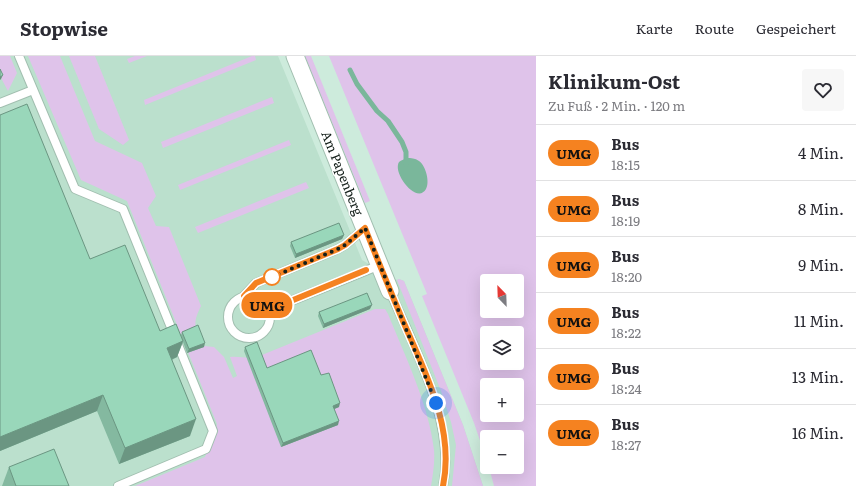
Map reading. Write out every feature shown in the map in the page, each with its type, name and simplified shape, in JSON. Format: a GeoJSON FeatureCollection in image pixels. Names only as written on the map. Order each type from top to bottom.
{"type":"FeatureCollection","features":[{"type":"Feature","properties":{"kind":"street","name":"Am Papenberg"},"geometry":{"type":"LineString","coordinates":[[295,56],[390,291]]}},
{"type":"Feature","properties":{"kind":"lane"},"geometry":{"type":"LineString","coordinates":[[18,56],[75,189],[123,209],[213,431],[206,449],[118,486]]}},
{"type":"Feature","properties":{"kind":"lane"},"geometry":{"type":"LineString","coordinates":[[0,103],[33,90]]}},
{"type":"Feature","properties":{"kind":"lane"},"geometry":{"type":"LineString","coordinates":[[244,296],[256,283],[338,249],[365,228]]}},
{"type":"Feature","properties":{"kind":"lane"},"geometry":{"type":"LineString","coordinates":[[269,310],[380,265]]}},
{"type":"Feature","properties":{"kind":"lane"},"geometry":{"type":"LineString","coordinates":[[390,291],[424,370],[440,414],[445,445],[446,474],[443,486]]}},
{"type":"Feature","properties":{"kind":"lane"},"geometry":{"type":"LineString","coordinates":[[244,296],[254,296],[260,298],[269,310],[270,321],[267,328],[263,333],[251,338],[244,338],[238,335],[230,326],[228,315],[229,309],[232,303],[238,298],[244,296]]}},
{"type":"Feature","properties":{"kind":"shaded area"},"geometry":{"type":"Polygon","coordinates":[[[0,56],[278,56],[362,260],[397,280],[399,279],[404,281],[463,425],[483,486],[0,486],[0,56]]]}},
{"type":"Feature","properties":{"kind":"shaded area"},"geometry":{"type":"Polygon","coordinates":[[[0,56],[10,56],[17,73],[8,91],[0,76],[0,56]]]}},
{"type":"Feature","properties":{"kind":"shaded area"},"geometry":{"type":"Polygon","coordinates":[[[28,56],[60,56],[95,141],[142,163],[156,196],[148,208],[156,226],[169,227],[201,306],[195,323],[197,331],[204,346],[214,347],[224,357],[233,378],[237,376],[230,357],[257,357],[375,309],[385,309],[409,364],[427,416],[434,450],[431,486],[135,486],[205,457],[217,424],[127,201],[81,180],[28,56]]]}},
{"type":"Feature","properties":{"kind":"shaded area"},"geometry":{"type":"Polygon","coordinates":[[[69,56],[95,56],[129,140],[123,145],[99,129],[69,56]]]}},
{"type":"Feature","properties":{"kind":"shaded area"},"geometry":{"type":"Polygon","coordinates":[[[135,56],[147,56],[129,63],[127,59],[135,56]]]}},
{"type":"Feature","properties":{"kind":"shaded area"},"geometry":{"type":"Polygon","coordinates":[[[255,56],[256,60],[145,105],[144,100],[255,56]]]}},
{"type":"Feature","properties":{"kind":"shaded area"},"geometry":{"type":"Polygon","coordinates":[[[305,56],[311,56],[370,201],[365,203],[305,56]]]}},
{"type":"Feature","properties":{"kind":"shaded area"},"geometry":{"type":"Polygon","coordinates":[[[329,56],[536,56],[536,486],[494,486],[491,474],[524,474],[524,430],[480,430],[480,441],[422,296],[427,294],[329,56]]]}},
{"type":"Feature","properties":{"kind":"shaded area"},"geometry":{"type":"Polygon","coordinates":[[[272,97],[274,103],[163,148],[161,142],[272,97]]]}},
{"type":"Feature","properties":{"kind":"shaded area"},"geometry":{"type":"Polygon","coordinates":[[[289,140],[291,145],[180,190],[178,185],[289,140]]]}},
{"type":"Feature","properties":{"kind":"shaded area"},"geometry":{"type":"Polygon","coordinates":[[[407,158],[419,161],[424,166],[428,182],[426,189],[422,193],[417,193],[406,186],[399,173],[399,162],[407,158]]]}},
{"type":"Feature","properties":{"kind":"shaded area"},"geometry":{"type":"Polygon","coordinates":[[[306,182],[309,188],[198,233],[195,227],[306,182]]]}},
{"type":"Feature","properties":{"kind":"shaded area"},"geometry":{"type":"Polygon","coordinates":[[[399,279],[404,281],[463,425],[483,486],[452,486],[456,445],[451,422],[441,391],[397,280],[399,279]]]}},
{"type":"Feature","properties":{"kind":"building"},"geometry":{"type":"Polygon","coordinates":[[[0,69],[3,75],[0,77],[0,69]]]}},
{"type":"Feature","properties":{"kind":"building"},"geometry":{"type":"Polygon","coordinates":[[[27,104],[90,259],[125,245],[160,331],[176,324],[183,341],[167,348],[196,419],[125,448],[103,395],[0,437],[0,115],[27,104]]]}},
{"type":"Feature","properties":{"kind":"building"},"geometry":{"type":"Polygon","coordinates":[[[339,223],[344,235],[296,254],[291,242],[339,223]]]}},
{"type":"Feature","properties":{"kind":"building"},"geometry":{"type":"Polygon","coordinates":[[[367,293],[372,305],[324,324],[319,312],[367,293]]]}},
{"type":"Feature","properties":{"kind":"building"},"geometry":{"type":"Polygon","coordinates":[[[198,325],[205,343],[189,349],[182,332],[198,325]]]}},
{"type":"Feature","properties":{"kind":"building"},"geometry":{"type":"Polygon","coordinates":[[[257,342],[267,368],[311,350],[321,375],[329,373],[340,403],[333,406],[339,421],[283,443],[245,347],[257,342]]]}},
{"type":"Feature","properties":{"kind":"building"},"geometry":{"type":"Polygon","coordinates":[[[54,449],[69,486],[16,486],[9,467],[54,449]]]}},
{"type":"Feature","properties":{"kind":"waterway"},"geometry":{"type":"LineString","coordinates":[[350,70],[357,84],[377,111],[388,121],[402,142],[406,152],[406,164]]}},
{"type":"Feature","properties":{"kind":"bus line","name":"UMG"},"geometry":{"type":"LineString","coordinates":[[366,270],[269,310],[267,305],[260,298],[249,295],[244,296],[256,283],[332,253],[345,245],[365,228],[424,370],[440,414],[445,445],[446,474],[443,486]]}},
{"type":"Feature","properties":{"kind":"route"},"geometry":{"type":"LineString","coordinates":[[272,277],[332,253],[345,245],[365,228],[424,370],[436,403]]}}]}
